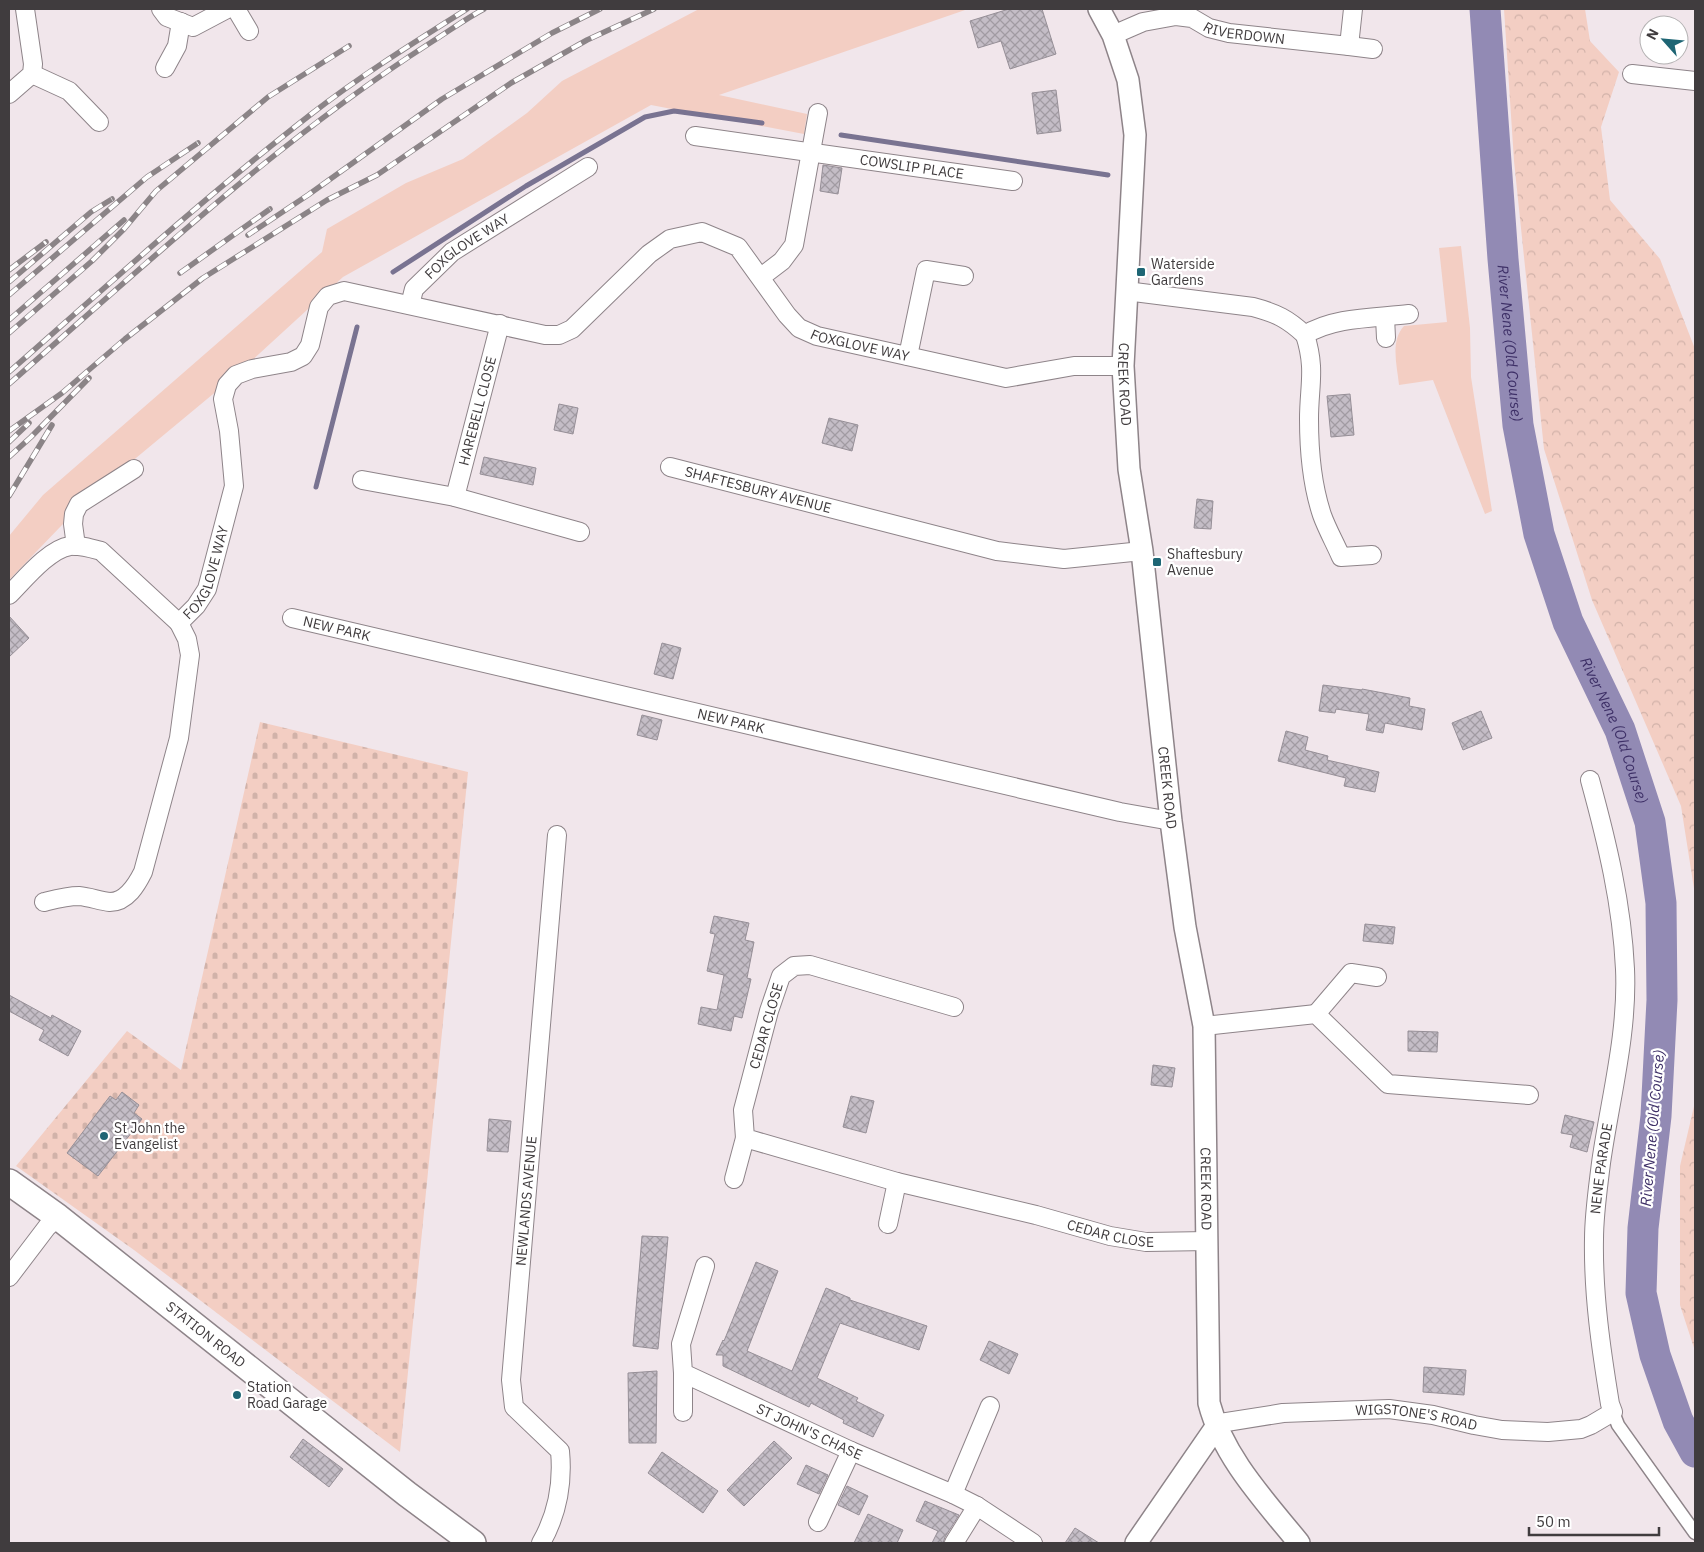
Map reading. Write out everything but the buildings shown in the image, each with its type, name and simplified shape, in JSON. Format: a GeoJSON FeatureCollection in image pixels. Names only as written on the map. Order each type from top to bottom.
{"type":"FeatureCollection","features":[{"type":"Feature","properties":{"kind":"main road","name":"STATION ROAD"},"geometry":{"type":"LineString","coordinates":[[9,1182],[58,1217],[407,1494],[473,1543]]}},
{"type":"Feature","properties":{"kind":"street"},"geometry":{"type":"LineString","coordinates":[[9,94],[32,74],[33,64],[25,9]]}},
{"type":"Feature","properties":{"kind":"street"},"geometry":{"type":"LineString","coordinates":[[161,9],[167,17],[193,27],[228,9]]}},
{"type":"Feature","properties":{"kind":"street"},"geometry":{"type":"LineString","coordinates":[[236,9],[249,31]]}},
{"type":"Feature","properties":{"kind":"street","name":"CREEK ROAD"},"geometry":{"type":"LineString","coordinates":[[1099,9],[1113,35],[1128,80],[1135,135],[1123,366],[1129,469],[1142,552],[1185,927],[1204,1026],[1209,1403],[1215,1426],[1233,1458],[1265,1502],[1299,1543]]}},
{"type":"Feature","properties":{"kind":"street"},"geometry":{"type":"LineString","coordinates":[[1349,46],[1353,9]]}},
{"type":"Feature","properties":{"kind":"street","name":"RIVERDOWN"},"geometry":{"type":"LineString","coordinates":[[1113,35],[1143,22],[1193,13],[1209,28],[1229,33],[1373,49]]}},
{"type":"Feature","properties":{"kind":"street"},"geometry":{"type":"LineString","coordinates":[[166,68],[177,46],[181,22]]}},
{"type":"Feature","properties":{"kind":"street"},"geometry":{"type":"LineString","coordinates":[[32,74],[69,91],[99,122]]}},
{"type":"Feature","properties":{"kind":"street"},"geometry":{"type":"LineString","coordinates":[[1632,74],[1695,81]]}},
{"type":"Feature","properties":{"kind":"street"},"geometry":{"type":"LineString","coordinates":[[761,277],[782,261],[794,245],[818,113]]}},
{"type":"Feature","properties":{"kind":"street","name":"COWSLIP PLACE"},"geometry":{"type":"LineString","coordinates":[[695,136],[1013,181]]}},
{"type":"Feature","properties":{"kind":"street","name":"FOXGLOVE WAY"},"geometry":{"type":"LineString","coordinates":[[410,305],[414,289],[452,252],[588,168]]}},
{"type":"Feature","properties":{"kind":"street","name":"FOXGLOVE WAY"},"geometry":{"type":"LineString","coordinates":[[44,902],[63,897],[80,896],[112,902],[124,898],[137,884],[144,872],[179,738],[190,655],[187,639],[179,623],[196,606],[207,589],[234,486],[229,431],[223,399],[227,386],[236,375],[252,369],[291,362],[304,356],[310,345],[319,306],[328,296],[344,291],[545,335],[559,335],[572,329],[649,254],[670,239],[702,232],[738,247],[787,315],[799,328],[817,336],[1006,378],[1074,366],[1123,366]]}},
{"type":"Feature","properties":{"kind":"street"},"geometry":{"type":"LineString","coordinates":[[908,356],[926,270],[964,276]]}},
{"type":"Feature","properties":{"kind":"street"},"geometry":{"type":"LineString","coordinates":[[1126,291],[1254,307],[1274,312],[1292,323],[1305,335],[1310,353],[1312,379],[1309,419],[1312,462],[1322,516],[1341,557],[1372,555]]}},
{"type":"Feature","properties":{"kind":"street"},"geometry":{"type":"LineString","coordinates":[[1305,335],[1317,327],[1331,323],[1409,314]]}},
{"type":"Feature","properties":{"kind":"street"},"geometry":{"type":"LineString","coordinates":[[1385,317],[1386,338]]}},
{"type":"Feature","properties":{"kind":"street","name":"HAREBELL CLOSE"},"geometry":{"type":"LineString","coordinates":[[455,497],[500,324]]}},
{"type":"Feature","properties":{"kind":"street","name":"SHAFTESBURY AVENUE"},"geometry":{"type":"LineString","coordinates":[[670,467],[997,550],[1064,559],[1142,552]]}},
{"type":"Feature","properties":{"kind":"street"},"geometry":{"type":"LineString","coordinates":[[76,546],[73,524],[74,514],[79,504],[134,469]]}},
{"type":"Feature","properties":{"kind":"street"},"geometry":{"type":"LineString","coordinates":[[362,480],[455,497],[580,532]]}},
{"type":"Feature","properties":{"kind":"street"},"geometry":{"type":"LineString","coordinates":[[9,595],[50,555],[67,546],[85,546],[101,550],[179,623]]}},
{"type":"Feature","properties":{"kind":"street","name":"NEW PARK"},"geometry":{"type":"LineString","coordinates":[[292,618],[1120,812],[1172,821]]}},
{"type":"Feature","properties":{"kind":"street","name":"NENE PARADE"},"geometry":{"type":"LineString","coordinates":[[1590,780],[1608,845],[1620,914],[1625,970],[1622,1040],[1601,1164],[1594,1238],[1595,1278],[1601,1347],[1610,1404],[1618,1425],[1695,1533]]}},
{"type":"Feature","properties":{"kind":"street","name":"NEWLANDS AVENUE"},"geometry":{"type":"LineString","coordinates":[[541,1543],[547,1533],[557,1501],[562,1474],[560,1451],[514,1407],[511,1380],[557,834]]}},
{"type":"Feature","properties":{"kind":"street","name":"CEDAR CLOSE"},"geometry":{"type":"LineString","coordinates":[[734,1179],[745,1138],[743,1110],[769,1010],[781,976],[794,966],[810,965],[954,1007]]}},
{"type":"Feature","properties":{"kind":"street"},"geometry":{"type":"LineString","coordinates":[[1204,1026],[1316,1014],[1351,973],[1377,977]]}},
{"type":"Feature","properties":{"kind":"street"},"geometry":{"type":"LineString","coordinates":[[1316,1014],[1388,1084],[1529,1095]]}},
{"type":"Feature","properties":{"kind":"street","name":"CEDAR CLOSE"},"geometry":{"type":"LineString","coordinates":[[745,1138],[898,1182],[1036,1215],[1110,1236],[1146,1242],[1208,1241]]}},
{"type":"Feature","properties":{"kind":"street"},"geometry":{"type":"LineString","coordinates":[[888,1224],[898,1182]]}},
{"type":"Feature","properties":{"kind":"street"},"geometry":{"type":"LineString","coordinates":[[9,1277],[47,1227],[58,1217]]}},
{"type":"Feature","properties":{"kind":"street"},"geometry":{"type":"LineString","coordinates":[[683,1412],[681,1344],[705,1266]]}},
{"type":"Feature","properties":{"kind":"street","name":"ST JOHN'S CHASE"},"geometry":{"type":"LineString","coordinates":[[683,1373],[850,1450],[953,1494],[977,1506],[1033,1543]]}},
{"type":"Feature","properties":{"kind":"street"},"geometry":{"type":"LineString","coordinates":[[953,1494],[990,1406]]}},
{"type":"Feature","properties":{"kind":"street","name":"WIGSTONE'S ROAD"},"geometry":{"type":"LineString","coordinates":[[1215,1426],[1283,1414],[1388,1409],[1433,1415],[1474,1426],[1502,1430],[1548,1432],[1581,1429],[1613,1412]]}},
{"type":"Feature","properties":{"kind":"street"},"geometry":{"type":"LineString","coordinates":[[1136,1543],[1215,1426]]}},
{"type":"Feature","properties":{"kind":"street"},"geometry":{"type":"LineString","coordinates":[[818,1522],[850,1450]]}},
{"type":"Feature","properties":{"kind":"street"},"geometry":{"type":"LineString","coordinates":[[954,1543],[977,1506]]}},
{"type":"Feature","properties":{"kind":"green space"},"geometry":{"type":"Polygon","coordinates":[[[699,9],[968,9],[719,95],[807,114],[804,134],[651,105],[343,277],[236,375],[89,497],[9,580],[9,536],[43,495],[322,252],[327,229],[406,183],[463,159],[527,113],[562,81],[699,9]]]}},
{"type":"Feature","properties":{"kind":"green space"},"geometry":{"type":"Polygon","coordinates":[[[1504,9],[1585,9],[1590,41],[1619,72],[1601,127],[1610,200],[1660,259],[1695,349],[1695,895],[1681,806],[1592,600],[1544,449],[1514,161],[1504,9]]]}},
{"type":"Feature","properties":{"kind":"green space"},"geometry":{"type":"Polygon","coordinates":[[[1461,246],[1470,328],[1471,377],[1492,511],[1485,514],[1433,380],[1399,385],[1396,361],[1397,339],[1404,326],[1447,322],[1439,248],[1461,246]]]}},
{"type":"Feature","properties":{"kind":"green space"},"geometry":{"type":"Polygon","coordinates":[[[260,722],[468,772],[400,1452],[134,1250],[16,1166],[127,1031],[181,1070],[260,722]]]}},
{"type":"Feature","properties":{"kind":"green space"},"geometry":{"type":"Polygon","coordinates":[[[1695,1102],[1695,1351],[1680,1305],[1680,1166],[1695,1102]]]}},
{"type":"Feature","properties":{"kind":"waterway","name":"River Nene (Old Course)"},"geometry":{"type":"LineString","coordinates":[[1485,9],[1503,259],[1518,425],[1539,534],[1568,622],[1620,730],[1650,822],[1661,903],[1662,1000],[1656,1116],[1643,1228],[1641,1293],[1655,1355],[1678,1421],[1695,1452]]}},
{"type":"Feature","properties":{"kind":"waterway"},"geometry":{"type":"LineString","coordinates":[[393,272],[526,186],[645,117],[674,111],[762,123]]}},
{"type":"Feature","properties":{"kind":"waterway"},"geometry":{"type":"LineString","coordinates":[[841,135],[1108,175]]}},
{"type":"Feature","properties":{"kind":"waterway"},"geometry":{"type":"LineString","coordinates":[[316,487],[357,327]]}},
{"type":"Feature","properties":{"kind":"railway"},"geometry":{"type":"LineString","coordinates":[[9,372],[195,209],[310,115],[367,73],[467,9]]}},
{"type":"Feature","properties":{"kind":"railway"},"geometry":{"type":"LineString","coordinates":[[9,384],[265,163],[374,81],[484,9]]}},
{"type":"Feature","properties":{"kind":"railway"},"geometry":{"type":"LineString","coordinates":[[248,235],[308,195],[442,99],[552,33],[600,9]]}},
{"type":"Feature","properties":{"kind":"railway"},"geometry":{"type":"LineString","coordinates":[[9,431],[62,393],[125,339],[203,278],[327,200],[377,175],[511,83],[587,40],[654,9]]}},
{"type":"Feature","properties":{"kind":"railway"},"geometry":{"type":"LineString","coordinates":[[9,333],[92,261],[124,229],[156,191],[268,97],[349,46]]}},
{"type":"Feature","properties":{"kind":"railway"},"geometry":{"type":"LineString","coordinates":[[9,295],[147,177],[198,143]]}},
{"type":"Feature","properties":{"kind":"railway"},"geometry":{"type":"LineString","coordinates":[[9,282],[91,212],[112,199]]}},
{"type":"Feature","properties":{"kind":"railway"},"geometry":{"type":"LineString","coordinates":[[180,273],[270,209]]}},
{"type":"Feature","properties":{"kind":"railway"},"geometry":{"type":"LineString","coordinates":[[9,320],[124,220]]}},
{"type":"Feature","properties":{"kind":"railway"},"geometry":{"type":"LineString","coordinates":[[9,270],[46,242]]}},
{"type":"Feature","properties":{"kind":"railway"},"geometry":{"type":"LineString","coordinates":[[9,457],[89,378]]}},
{"type":"Feature","properties":{"kind":"railway"},"geometry":{"type":"LineString","coordinates":[[9,442],[29,423]]}},
{"type":"Feature","properties":{"kind":"railway"},"geometry":{"type":"LineString","coordinates":[[9,496],[52,425]]}},
{"type":"Feature","properties":{"kind":"place","name":"Waterside Gardens"},"geometry":{"type":"Point","coordinates":[1141,272]}},
{"type":"Feature","properties":{"kind":"place","name":"Shaftesbury Avenue"},"geometry":{"type":"Point","coordinates":[1157,562]}},
{"type":"Feature","properties":{"kind":"place","name":"St John the Evangelist"},"geometry":{"type":"Point","coordinates":[104,1136]}},
{"type":"Feature","properties":{"kind":"place","name":"Station Road Garage"},"geometry":{"type":"Point","coordinates":[237,1395]}}]}
